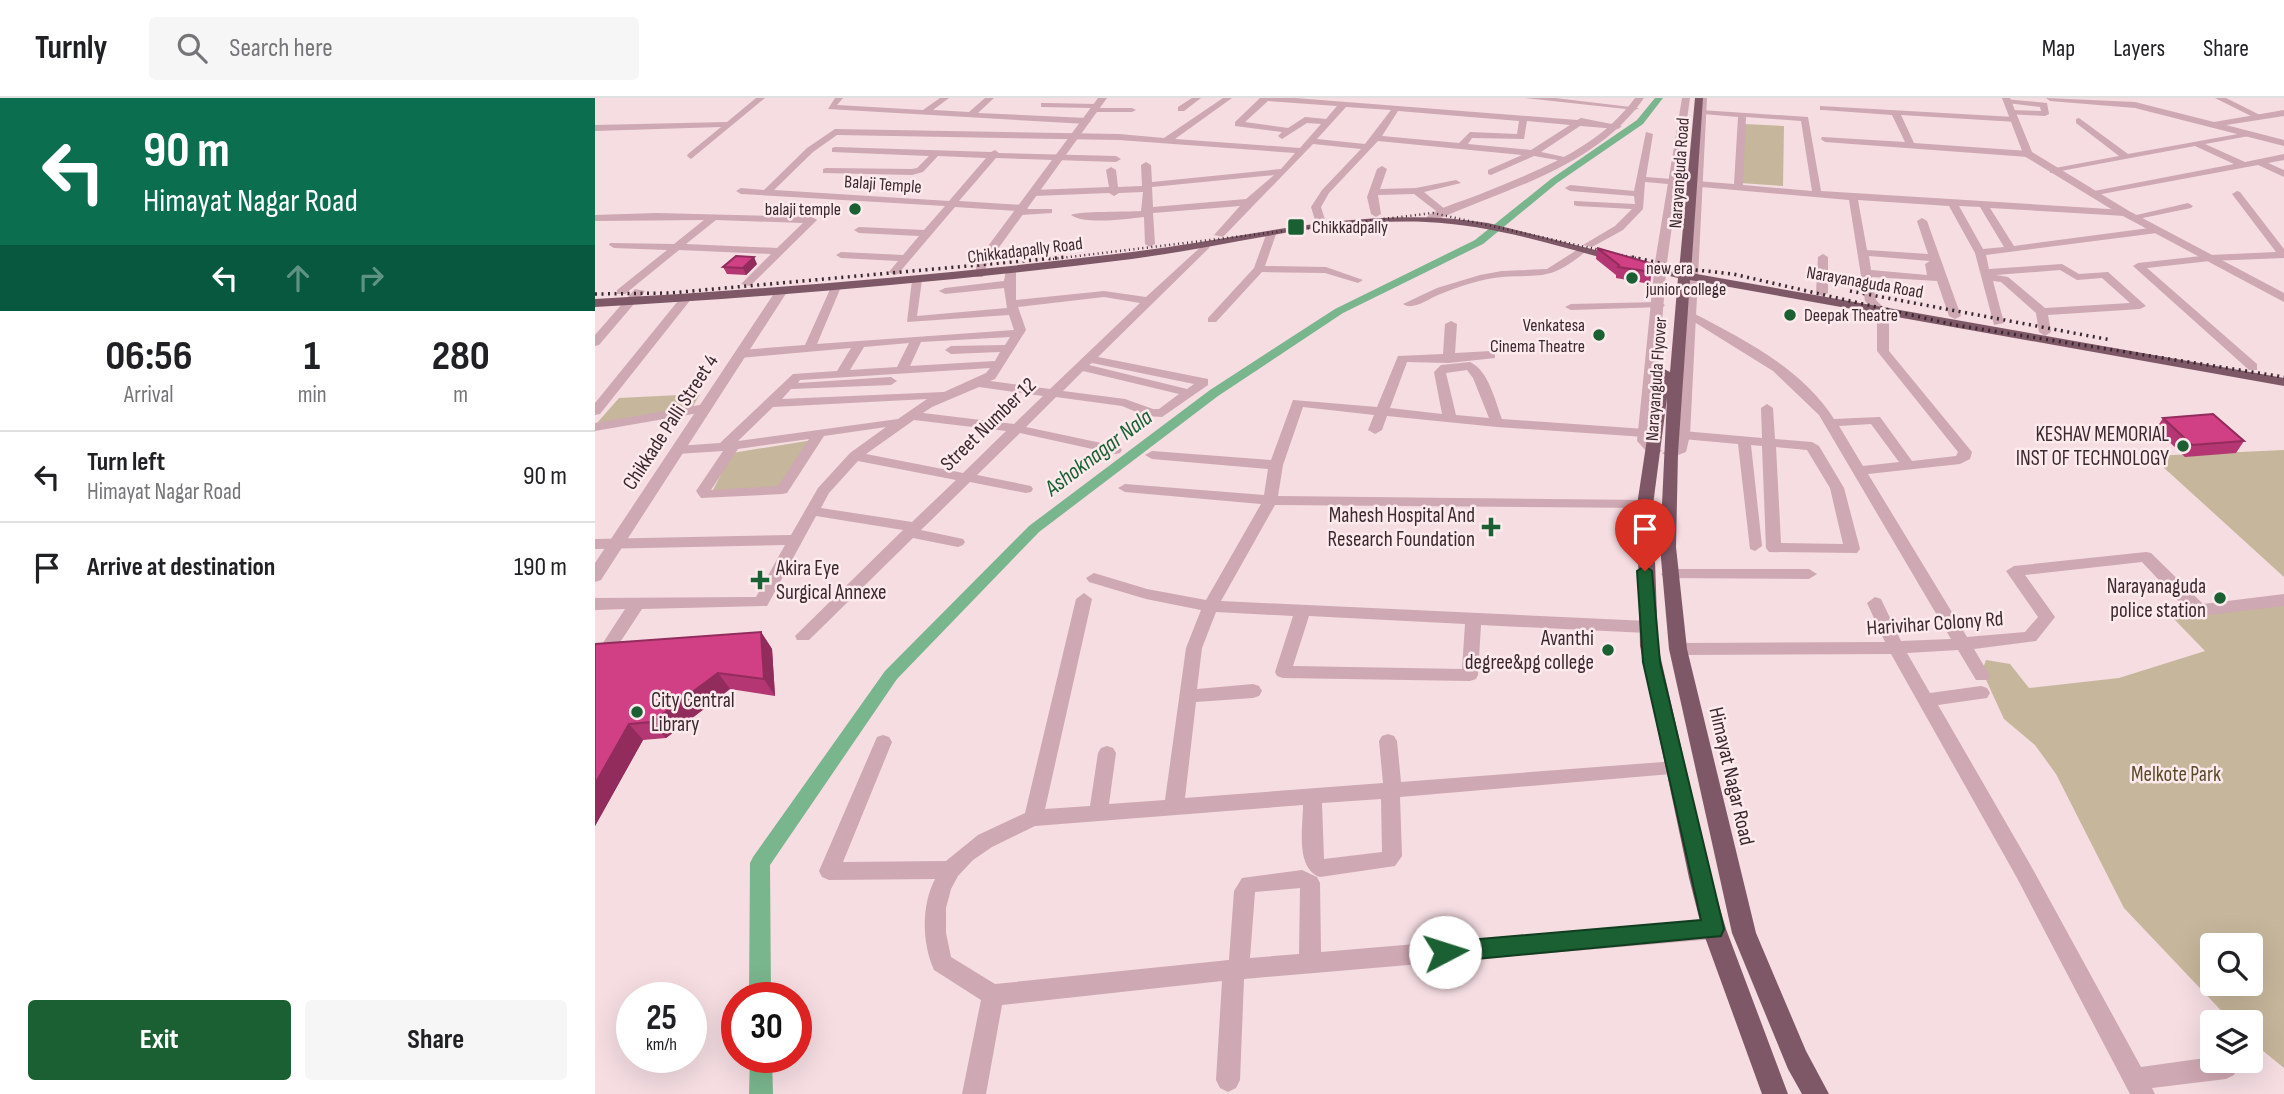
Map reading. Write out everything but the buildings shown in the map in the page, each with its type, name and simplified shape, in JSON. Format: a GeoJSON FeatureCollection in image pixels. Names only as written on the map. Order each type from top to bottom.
{"type":"FeatureCollection","features":[{"type":"Feature","properties":{"kind":"main road","name":"Narayanguda Flyover"},"geometry":{"type":"LineString","coordinates":[[1666,419],[1688,98]]}},
{"type":"Feature","properties":{"kind":"main road","name":"Narayanguda Flyover"},"geometry":{"type":"LineString","coordinates":[[1656,446],[1666,419],[1701,98]]}},
{"type":"Feature","properties":{"kind":"main road","name":"Chikkadapally Road"},"geometry":{"type":"LineString","coordinates":[[595,293],[625,297],[686,298],[917,280],[1320,220],[1433,210],[1443,212]]}},
{"type":"Feature","properties":{"kind":"main road","name":"Narayanaguda Road"},"geometry":{"type":"LineString","coordinates":[[1443,212],[1517,226],[1584,248]]}},
{"type":"Feature","properties":{"kind":"main road","name":"Chikkadapally Road"},"geometry":{"type":"LineString","coordinates":[[595,303],[625,297],[639,291],[894,272],[980,269],[1009,277],[1271,233],[1377,220],[1430,219],[1457,222]]}},
{"type":"Feature","properties":{"kind":"main road","name":"Narayanaguda Road"},"geometry":{"type":"LineString","coordinates":[[1457,222],[1882,313],[2216,366],[2253,367],[2284,373]]}},
{"type":"Feature","properties":{"kind":"main road","name":"Narayanaguda Road"},"geometry":{"type":"LineString","coordinates":[[1692,272],[2045,331],[2284,382]]}},
{"type":"Feature","properties":{"kind":"main road"},"geometry":{"type":"LineString","coordinates":[[1656,446],[1645,505],[1647,627],[1655,677],[1714,929],[1775,1094]]}},
{"type":"Feature","properties":{"kind":"main road","name":"Himayat Nagar Road"},"geometry":{"type":"LineString","coordinates":[[1656,446],[1678,649],[1744,933],[1797,1060],[1816,1094]]}},
{"type":"Feature","properties":{"kind":"street"},"geometry":{"type":"LineString","coordinates":[[691,156],[761,98]]}},
{"type":"Feature","properties":{"kind":"street"},"geometry":{"type":"LineString","coordinates":[[839,98],[831,107],[1087,121]]}},
{"type":"Feature","properties":{"kind":"street"},"geometry":{"type":"LineString","coordinates":[[881,110],[899,98]]}},
{"type":"Feature","properties":{"kind":"street"},"geometry":{"type":"LineString","coordinates":[[924,113],[945,98]]}},
{"type":"Feature","properties":{"kind":"street"},"geometry":{"type":"LineString","coordinates":[[969,116],[990,98]]}},
{"type":"Feature","properties":{"kind":"street"},"geometry":{"type":"LineString","coordinates":[[1181,109],[1197,98]]}},
{"type":"Feature","properties":{"kind":"street"},"geometry":{"type":"LineString","coordinates":[[1165,141],[1186,130],[1228,98]]}},
{"type":"Feature","properties":{"kind":"street"},"geometry":{"type":"LineString","coordinates":[[1291,131],[1238,124],[1265,98],[1274,98],[1409,111],[1449,110],[1619,126]]}},
{"type":"Feature","properties":{"kind":"street"},"geometry":{"type":"LineString","coordinates":[[1409,111],[1417,98]]}},
{"type":"Feature","properties":{"kind":"street"},"geometry":{"type":"LineString","coordinates":[[1529,98],[1637,103]]}},
{"type":"Feature","properties":{"kind":"street","name":"Narayanguda Road"},"geometry":{"type":"LineString","coordinates":[[1656,446],[1661,266],[1688,98]]}},
{"type":"Feature","properties":{"kind":"street","name":"Narayanguda Road"},"geometry":{"type":"LineString","coordinates":[[1682,435],[1696,184],[1703,113],[1701,98]]}},
{"type":"Feature","properties":{"kind":"street"},"geometry":{"type":"LineString","coordinates":[[2050,98],[2132,102],[2284,143]]}},
{"type":"Feature","properties":{"kind":"street"},"geometry":{"type":"LineString","coordinates":[[2219,98],[2260,117]]}},
{"type":"Feature","properties":{"kind":"street"},"geometry":{"type":"LineString","coordinates":[[1289,109],[1297,101]]}},
{"type":"Feature","properties":{"kind":"street"},"geometry":{"type":"LineString","coordinates":[[1430,219],[1566,160],[1619,126],[1637,103]]}},
{"type":"Feature","properties":{"kind":"street"},"geometry":{"type":"LineString","coordinates":[[1044,105],[1098,105],[1132,110]]}},
{"type":"Feature","properties":{"kind":"street"},"geometry":{"type":"LineString","coordinates":[[980,269],[1098,105]]}},
{"type":"Feature","properties":{"kind":"street"},"geometry":{"type":"LineString","coordinates":[[1220,235],[1249,202],[1303,151],[1343,105]]}},
{"type":"Feature","properties":{"kind":"street"},"geometry":{"type":"LineString","coordinates":[[1823,107],[1895,112],[2009,107],[2028,154]]}},
{"type":"Feature","properties":{"kind":"street"},"geometry":{"type":"LineString","coordinates":[[1835,108],[1846,152]]}},
{"type":"Feature","properties":{"kind":"street"},"geometry":{"type":"LineString","coordinates":[[1320,220],[1316,207],[1325,192],[1376,138],[1395,110]]}},
{"type":"Feature","properties":{"kind":"street"},"geometry":{"type":"LineString","coordinates":[[1895,112],[1911,146]]}},
{"type":"Feature","properties":{"kind":"street"},"geometry":{"type":"LineString","coordinates":[[1703,113],[1805,119],[1817,194]]}},
{"type":"Feature","properties":{"kind":"street"},"geometry":{"type":"LineString","coordinates":[[2210,125],[2284,113]]}},
{"type":"Feature","properties":{"kind":"street"},"geometry":{"type":"LineString","coordinates":[[1738,188],[1742,115]]}},
{"type":"Feature","properties":{"kind":"street"},"geometry":{"type":"LineString","coordinates":[[830,116],[944,121],[944,133]]}},
{"type":"Feature","properties":{"kind":"street"},"geometry":{"type":"LineString","coordinates":[[1462,146],[1470,135],[1521,137],[1523,118]]}},
{"type":"Feature","properties":{"kind":"street"},"geometry":{"type":"LineString","coordinates":[[1271,148],[1274,142],[1305,120],[1327,122]]}},
{"type":"Feature","properties":{"kind":"street"},"geometry":{"type":"LineString","coordinates":[[1491,172],[1533,153],[1581,121]]}},
{"type":"Feature","properties":{"kind":"street"},"geometry":{"type":"LineString","coordinates":[[2079,121],[2126,157]]}},
{"type":"Feature","properties":{"kind":"street"},"geometry":{"type":"LineString","coordinates":[[595,128],[731,124]]}},
{"type":"Feature","properties":{"kind":"street"},"geometry":{"type":"LineString","coordinates":[[767,192],[831,133],[1075,137],[1303,151]]}},
{"type":"Feature","properties":{"kind":"street"},"geometry":{"type":"LineString","coordinates":[[1640,207],[1638,194],[1649,134]]}},
{"type":"Feature","properties":{"kind":"street"},"geometry":{"type":"LineString","coordinates":[[2053,171],[2246,134]]}},
{"type":"Feature","properties":{"kind":"street"},"geometry":{"type":"LineString","coordinates":[[1376,138],[1533,153],[1566,160]]}},
{"type":"Feature","properties":{"kind":"street"},"geometry":{"type":"LineString","coordinates":[[1825,139],[2028,154],[2129,215],[2284,298]]}},
{"type":"Feature","properties":{"kind":"street"},"geometry":{"type":"LineString","coordinates":[[1311,141],[1368,147]]}},
{"type":"Feature","properties":{"kind":"street"},"geometry":{"type":"LineString","coordinates":[[2197,144],[2244,164]]}},
{"type":"Feature","properties":{"kind":"street"},"geometry":{"type":"LineString","coordinates":[[835,150],[995,153],[1116,159]]}},
{"type":"Feature","properties":{"kind":"street"},"geometry":{"type":"LineString","coordinates":[[826,171],[912,172],[920,170],[936,153]]}},
{"type":"Feature","properties":{"kind":"street"},"geometry":{"type":"LineString","coordinates":[[894,272],[995,153]]}},
{"type":"Feature","properties":{"kind":"street"},"geometry":{"type":"LineString","coordinates":[[2094,194],[2283,158]]}},
{"type":"Feature","properties":{"kind":"street"},"geometry":{"type":"LineString","coordinates":[[2262,163],[2284,174]]}},
{"type":"Feature","properties":{"kind":"street"},"geometry":{"type":"LineString","coordinates":[[1146,165],[1150,244]]}},
{"type":"Feature","properties":{"kind":"street"},"geometry":{"type":"LineString","coordinates":[[1376,214],[1374,192],[1382,169]]}},
{"type":"Feature","properties":{"kind":"street"},"geometry":{"type":"LineString","coordinates":[[1111,170],[1114,193]]}},
{"type":"Feature","properties":{"kind":"street"},"geometry":{"type":"LineString","coordinates":[[1034,193],[1114,193],[1284,171]]}},
{"type":"Feature","properties":{"kind":"street"},"geometry":{"type":"LineString","coordinates":[[1641,179],[1853,197],[2129,215],[2188,206]]}},
{"type":"Feature","properties":{"kind":"street"},"geometry":{"type":"LineString","coordinates":[[1374,192],[1416,191],[1455,183]]}},
{"type":"Feature","properties":{"kind":"street"},"geometry":{"type":"LineString","coordinates":[[1570,188],[1638,194]]}},
{"type":"Feature","properties":{"kind":"street","name":"Balaji Temple"},"geometry":{"type":"LineString","coordinates":[[741,191],[1049,211]]}},
{"type":"Feature","properties":{"kind":"street"},"geometry":{"type":"LineString","coordinates":[[1416,191],[1443,212]]}},
{"type":"Feature","properties":{"kind":"street"},"geometry":{"type":"LineString","coordinates":[[2237,194],[2283,255]]}},
{"type":"Feature","properties":{"kind":"street"},"geometry":{"type":"LineString","coordinates":[[1853,197],[1865,253],[1871,302],[1882,313],[1883,351],[1965,452],[1965,456],[1960,460],[1859,471]]}},
{"type":"Feature","properties":{"kind":"street"},"geometry":{"type":"LineString","coordinates":[[1076,215],[1107,217],[1249,202]]}},
{"type":"Feature","properties":{"kind":"street"},"geometry":{"type":"LineString","coordinates":[[1577,203],[1640,207]]}},
{"type":"Feature","properties":{"kind":"street"},"geometry":{"type":"LineString","coordinates":[[1952,203],[1980,253],[1998,323]]}},
{"type":"Feature","properties":{"kind":"street"},"geometry":{"type":"LineString","coordinates":[[1983,205],[2010,248]]}},
{"type":"Feature","properties":{"kind":"street"},"geometry":{"type":"LineString","coordinates":[[1409,304],[1428,294],[1500,274],[1534,276],[1557,270],[1584,248],[1619,228],[1640,207]]}},
{"type":"Feature","properties":{"kind":"street"},"geometry":{"type":"LineString","coordinates":[[595,342],[625,297],[714,216]]}},
{"type":"Feature","properties":{"kind":"street"},"geometry":{"type":"LineString","coordinates":[[596,219],[714,216],[812,220],[746,284]]}},
{"type":"Feature","properties":{"kind":"street"},"geometry":{"type":"LineString","coordinates":[[1868,273],[1935,278],[1922,221]]}},
{"type":"Feature","properties":{"kind":"street"},"geometry":{"type":"LineString","coordinates":[[859,230],[926,233]]}},
{"type":"Feature","properties":{"kind":"street"},"geometry":{"type":"LineString","coordinates":[[1980,253],[2157,230]]}},
{"type":"Feature","properties":{"kind":"street"},"geometry":{"type":"LineString","coordinates":[[1212,320],[1259,269],[1271,233]]}},
{"type":"Feature","properties":{"kind":"street"},"geometry":{"type":"LineString","coordinates":[[614,246],[782,251]]}},
{"type":"Feature","properties":{"kind":"street","name":"Street Number 12"},"geometry":{"type":"LineString","coordinates":[[803,636],[1052,391],[1205,246]]}},
{"type":"Feature","properties":{"kind":"street"},"geometry":{"type":"LineString","coordinates":[[1865,253],[1931,258]]}},
{"type":"Feature","properties":{"kind":"street"},"geometry":{"type":"LineString","coordinates":[[841,255],[906,258]]}},
{"type":"Feature","properties":{"kind":"street"},"geometry":{"type":"LineString","coordinates":[[2253,367],[2139,266],[2210,258],[2283,255]]}},
{"type":"Feature","properties":{"kind":"street"},"geometry":{"type":"LineString","coordinates":[[1822,293],[1823,257]]}},
{"type":"Feature","properties":{"kind":"street"},"geometry":{"type":"LineString","coordinates":[[1931,258],[1955,316]]}},
{"type":"Feature","properties":{"kind":"street"},"geometry":{"type":"LineString","coordinates":[[1987,274],[2062,267],[2077,277],[2104,274],[2140,306],[2138,309],[2042,312]]}},
{"type":"Feature","properties":{"kind":"street"},"geometry":{"type":"LineString","coordinates":[[1259,269],[1326,270],[1358,280]]}},
{"type":"Feature","properties":{"kind":"street"},"geometry":{"type":"LineString","coordinates":[[1987,274],[2004,279],[2042,312],[2045,331]]}},
{"type":"Feature","properties":{"kind":"street"},"geometry":{"type":"LineString","coordinates":[[595,604],[761,602],[823,491],[855,456],[904,419],[947,395],[991,376],[1018,333],[1011,307],[1009,277],[945,291]]}},
{"type":"Feature","properties":{"kind":"street"},"geometry":{"type":"LineString","coordinates":[[917,280],[911,320],[1104,294],[1147,301]]}},
{"type":"Feature","properties":{"kind":"street"},"geometry":{"type":"LineString","coordinates":[[810,347],[836,287]]}},
{"type":"Feature","properties":{"kind":"street","name":"Chikkade Palli Street 4"},"geometry":{"type":"LineString","coordinates":[[595,576],[781,292]]}},
{"type":"Feature","properties":{"kind":"street"},"geometry":{"type":"LineString","coordinates":[[595,411],[686,298]]}},
{"type":"Feature","properties":{"kind":"street"},"geometry":{"type":"LineString","coordinates":[[1571,307],[1659,305]]}},
{"type":"Feature","properties":{"kind":"street"},"geometry":{"type":"LineString","coordinates":[[1689,315],[1756,350],[1797,382],[1830,423],[1963,645],[1981,684],[1926,700]]}},
{"type":"Feature","properties":{"kind":"street"},"geometry":{"type":"LineString","coordinates":[[1449,359],[1451,324]]}},
{"type":"Feature","properties":{"kind":"street"},"geometry":{"type":"LineString","coordinates":[[740,354],[1018,333]]}},
{"type":"Feature","properties":{"kind":"street"},"geometry":{"type":"LineString","coordinates":[[902,369],[917,339]]}},
{"type":"Feature","properties":{"kind":"street"},"geometry":{"type":"LineString","coordinates":[[842,373],[860,343]]}},
{"type":"Feature","properties":{"kind":"street"},"geometry":{"type":"LineString","coordinates":[[951,350],[1009,348]]}},
{"type":"Feature","properties":{"kind":"street"},"geometry":{"type":"LineString","coordinates":[[1375,430],[1402,359],[1449,359],[1491,355]]}},
{"type":"Feature","properties":{"kind":"street"},"geometry":{"type":"LineString","coordinates":[[977,382],[1125,403],[1151,413],[1162,413],[1189,393],[1083,362]]}},
{"type":"Feature","properties":{"kind":"street"},"geometry":{"type":"LineString","coordinates":[[820,432],[782,489],[706,495],[703,491],[729,446],[783,388],[797,377],[999,364]]}},
{"type":"Feature","properties":{"kind":"street"},"geometry":{"type":"LineString","coordinates":[[1449,415],[1440,372],[1445,368],[1466,366],[1473,368],[1479,377],[1495,418]]}},
{"type":"Feature","properties":{"kind":"street"},"geometry":{"type":"LineString","coordinates":[[783,388],[891,381]]}},
{"type":"Feature","properties":{"kind":"street"},"geometry":{"type":"LineString","coordinates":[[769,403],[947,395]]}},
{"type":"Feature","properties":{"kind":"street"},"geometry":{"type":"LineString","coordinates":[[1174,807],[1194,648],[1210,606],[1270,500],[1276,465],[1298,403],[1383,412],[1495,418],[1681,449],[1682,435],[1744,441],[1769,443],[1812,446],[1837,488],[1852,550],[1774,548],[1769,443],[1767,408]]}},
{"type":"Feature","properties":{"kind":"street"},"geometry":{"type":"LineString","coordinates":[[595,426],[705,408]]}},
{"type":"Feature","properties":{"kind":"street"},"geometry":{"type":"LineString","coordinates":[[677,450],[729,446],[904,419],[1014,428],[1115,450]]}},
{"type":"Feature","properties":{"kind":"street"},"geometry":{"type":"LineString","coordinates":[[1830,423],[1875,420],[1909,466]]}},
{"type":"Feature","properties":{"kind":"street"},"geometry":{"type":"LineString","coordinates":[[1744,441],[1755,546]]}},
{"type":"Feature","properties":{"kind":"street"},"geometry":{"type":"LineString","coordinates":[[1152,455],[1276,465]]}},
{"type":"Feature","properties":{"kind":"street"},"geometry":{"type":"LineString","coordinates":[[855,456],[1027,489]]}},
{"type":"Feature","properties":{"kind":"street"},"geometry":{"type":"LineString","coordinates":[[1125,488],[1270,500],[1645,505]]}},
{"type":"Feature","properties":{"kind":"street"},"geometry":{"type":"LineString","coordinates":[[812,510],[912,529],[958,542]]}},
{"type":"Feature","properties":{"kind":"street"},"geometry":{"type":"LineString","coordinates":[[595,544],[795,540]]}},
{"type":"Feature","properties":{"kind":"street","name":"Harivihar Colony Rd"},"geometry":{"type":"LineString","coordinates":[[1678,649],[1896,648],[1963,645],[2030,637],[2046,617],[2014,571],[2146,557],[2193,606],[2201,610],[2284,600]]}},
{"type":"Feature","properties":{"kind":"street"},"geometry":{"type":"LineString","coordinates":[[1669,573],[1809,574]]}},
{"type":"Feature","properties":{"kind":"street"},"geometry":{"type":"LineString","coordinates":[[1094,578],[1146,594],[1210,606],[1647,627]]}},
{"type":"Feature","properties":{"kind":"street"},"geometry":{"type":"LineString","coordinates":[[1033,818],[1084,599]]}},
{"type":"Feature","properties":{"kind":"street"},"geometry":{"type":"LineString","coordinates":[[1875,603],[1896,648],[2024,872],[2139,1086],[2200,1073]]}},
{"type":"Feature","properties":{"kind":"street"},"geometry":{"type":"LineString","coordinates":[[605,652],[637,604]]}},
{"type":"Feature","properties":{"kind":"street"},"geometry":{"type":"LineString","coordinates":[[1301,612],[1283,672],[1470,675],[1473,619]]}},
{"type":"Feature","properties":{"kind":"street"},"geometry":{"type":"LineString","coordinates":[[1188,696],[1253,691]]}},
{"type":"Feature","properties":{"kind":"street"},"geometry":{"type":"LineString","coordinates":[[1312,796],[1314,861],[1319,868],[1388,860],[1392,856],[1388,741]]}},
{"type":"Feature","properties":{"kind":"street"},"geometry":{"type":"LineString","coordinates":[[883,742],[829,871],[951,870]]}},
{"type":"Feature","properties":{"kind":"street"},"geometry":{"type":"LineString","coordinates":[[1098,813],[1107,753]]}},
{"type":"Feature","properties":{"kind":"street"},"geometry":{"type":"LineString","coordinates":[[1676,768],[1033,818],[973,846],[951,870],[935,900],[936,939],[942,963],[993,995],[1152,977],[1714,929]]}},
{"type":"Feature","properties":{"kind":"street"},"geometry":{"type":"LineString","coordinates":[[1228,1080],[1244,891],[1249,884],[1302,879],[1310,883],[1310,964]]}},
{"type":"Feature","properties":{"kind":"street"},"geometry":{"type":"LineString","coordinates":[[974,1094],[993,995]]}},
{"type":"Feature","properties":{"kind":"green space"},"geometry":{"type":"Polygon","coordinates":[[[1744,124],[1784,126],[1783,186],[1740,183],[1744,124]]]}},
{"type":"Feature","properties":{"kind":"green space"},"geometry":{"type":"Polygon","coordinates":[[[700,394],[692,408],[597,423],[619,398],[700,394]]]}},
{"type":"Feature","properties":{"kind":"green space"},"geometry":{"type":"Polygon","coordinates":[[[813,440],[774,494],[711,494],[732,453],[813,440]]]}},
{"type":"Feature","properties":{"kind":"green space"},"geometry":{"type":"Polygon","coordinates":[[[2284,450],[2284,577],[2151,456],[2284,450]]]}},
{"type":"Feature","properties":{"kind":"green space","name":"Melkote Park"},"geometry":{"type":"Polygon","coordinates":[[[2284,602],[2284,1068],[2263,1051],[2263,1010],[2221,1010],[2207,996],[2263,996],[2263,933],[2200,933],[2200,988],[2124,908],[2056,774],[2035,745],[2004,719],[1982,671],[1986,660],[2010,664],[2029,688],[2119,678],[2205,651],[2174,619],[2187,607],[2284,602]]]}},
{"type":"Feature","properties":{"kind":"waterway","name":"Ashoknagar Nala"},"geometry":{"type":"LineString","coordinates":[[760,982],[760,863],[891,675],[1034,529],[1214,393],[1339,311],[1479,242],[1554,181],[1640,122],[1659,98]]}},
{"type":"Feature","properties":{"kind":"waterway","name":"Ashoknagar Nala"},"geometry":{"type":"LineString","coordinates":[[761,1073],[761,1094]]}},
{"type":"Feature","properties":{"kind":"railway"},"geometry":{"type":"LineString","coordinates":[[1053,259],[1433,213],[1640,259]]}},
{"type":"Feature","properties":{"kind":"railway"},"geometry":{"type":"LineString","coordinates":[[595,294],[670,293],[1067,257]]}},
{"type":"Feature","properties":{"kind":"railway"},"geometry":{"type":"LineString","coordinates":[[1632,257],[1687,269],[1733,274],[1955,325],[2284,377]]}},
{"type":"Feature","properties":{"kind":"railway"},"geometry":{"type":"LineString","coordinates":[[1850,291],[2111,340]]}},
{"type":"Feature","properties":{"kind":"place","name":"balaji temple"},"geometry":{"type":"Point","coordinates":[855,209]}},
{"type":"Feature","properties":{"kind":"place","name":"Chikkadpally"},"geometry":{"type":"Point","coordinates":[1296,227]}},
{"type":"Feature","properties":{"kind":"place","name":"new era junior college"},"geometry":{"type":"Point","coordinates":[1632,278]}},
{"type":"Feature","properties":{"kind":"place","name":"Deepak Theatre"},"geometry":{"type":"Point","coordinates":[1790,315]}},
{"type":"Feature","properties":{"kind":"place","name":"Venkatesa Cinema Theatre"},"geometry":{"type":"Point","coordinates":[1599,335]}},
{"type":"Feature","properties":{"kind":"place","name":"KESHAV MEMORIAL INST OF TECHNOLOGY"},"geometry":{"type":"Point","coordinates":[2183,446]}},
{"type":"Feature","properties":{"kind":"place","name":"Mahesh Hospital And Research Foundation"},"geometry":{"type":"Point","coordinates":[1491,527]}},
{"type":"Feature","properties":{"kind":"place","name":"Akira Eye Surgical Annexe"},"geometry":{"type":"Point","coordinates":[760,580]}},
{"type":"Feature","properties":{"kind":"place","name":"Narayanaguda police station"},"geometry":{"type":"Point","coordinates":[2220,598]}},
{"type":"Feature","properties":{"kind":"place","name":"Avanthi degree&pg college"},"geometry":{"type":"Point","coordinates":[1608,650]}},
{"type":"Feature","properties":{"kind":"place","name":"City Central Library"},"geometry":{"type":"Point","coordinates":[637,712]}},
{"type":"Feature","properties":{"kind":"route"},"geometry":{"type":"LineString","coordinates":[[1445,952],[1714,929],[1700,878],[1652,662],[1647,627],[1645,571]]}}]}
